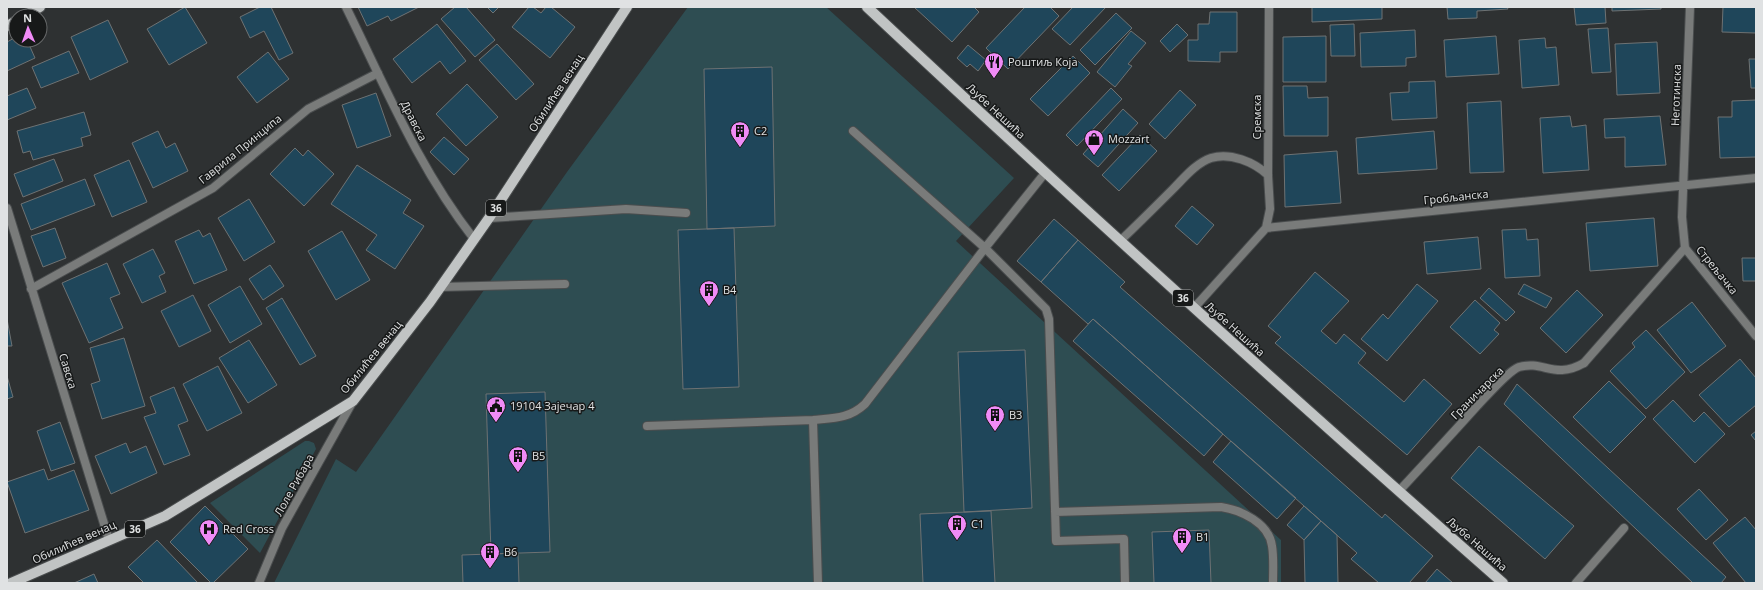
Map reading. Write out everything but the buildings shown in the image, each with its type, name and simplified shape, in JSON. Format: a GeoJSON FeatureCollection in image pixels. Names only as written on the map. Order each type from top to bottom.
{"type":"FeatureCollection","features":[{"type":"Feature","properties":{"kind":"main road","name":"Обилићев венац"},"geometry":{"type":"LineString","coordinates":[[11,583],[165,516],[353,401],[440,287],[489,218],[626,7]]}},
{"type":"Feature","properties":{"kind":"main road","name":"Љубе Нешића"},"geometry":{"type":"LineString","coordinates":[[867,7],[1120,241],[1503,583]]}},
{"type":"Feature","properties":{"kind":"street","name":"Дравска"},"geometry":{"type":"LineString","coordinates":[[346,7],[429,174],[455,215],[474,239]]}},
{"type":"Feature","properties":{"kind":"street","name":"Сремска"},"geometry":{"type":"LineString","coordinates":[[1266,228],[1270,209],[1268,175],[1269,7]]}},
{"type":"Feature","properties":{"kind":"street","name":"Неготинска"},"geometry":{"type":"LineString","coordinates":[[1685,184],[1690,7]]}},
{"type":"Feature","properties":{"kind":"street","name":"Гаврила Принципа"},"geometry":{"type":"LineString","coordinates":[[31,289],[212,188],[308,109],[378,74]]}},
{"type":"Feature","properties":{"kind":"street"},"geometry":{"type":"LineString","coordinates":[[853,131],[985,248],[1040,301],[1047,313],[1056,541],[1124,539],[1125,583]]}},
{"type":"Feature","properties":{"kind":"street"},"geometry":{"type":"LineString","coordinates":[[1120,241],[1195,168],[1210,158],[1222,156],[1236,158],[1256,166],[1268,175]]}},
{"type":"Feature","properties":{"kind":"street"},"geometry":{"type":"LineString","coordinates":[[647,426],[813,420],[849,416],[865,404],[985,248],[1045,173]]}},
{"type":"Feature","properties":{"kind":"street","name":"Гробљанска"},"geometry":{"type":"LineString","coordinates":[[1266,228],[1685,184],[1756,178]]}},
{"type":"Feature","properties":{"kind":"street","name":"Стрељачка"},"geometry":{"type":"LineString","coordinates":[[1685,184],[1682,218],[1685,248],[1756,336]]}},
{"type":"Feature","properties":{"kind":"street","name":"Савска"},"geometry":{"type":"LineString","coordinates":[[7,208],[109,540]]}},
{"type":"Feature","properties":{"kind":"street"},"geometry":{"type":"LineString","coordinates":[[489,218],[626,209],[686,213]]}},
{"type":"Feature","properties":{"kind":"street"},"geometry":{"type":"LineString","coordinates":[[1194,308],[1266,228]]}},
{"type":"Feature","properties":{"kind":"street","name":"Граничарска"},"geometry":{"type":"LineString","coordinates":[[1399,491],[1494,389],[1518,368],[1530,366],[1561,371],[1573,369],[1584,363],[1685,248]]}},
{"type":"Feature","properties":{"kind":"street"},"geometry":{"type":"LineString","coordinates":[[440,287],[565,284]]}},
{"type":"Feature","properties":{"kind":"street","name":"Лоле Рибара"},"geometry":{"type":"LineString","coordinates":[[259,583],[282,528],[353,401]]}},
{"type":"Feature","properties":{"kind":"street"},"geometry":{"type":"LineString","coordinates":[[813,420],[818,583]]}},
{"type":"Feature","properties":{"kind":"street"},"geometry":{"type":"LineString","coordinates":[[1056,512],[1221,507],[1235,510],[1255,522],[1270,537],[1272,545],[1273,583]]}},
{"type":"Feature","properties":{"kind":"street"},"geometry":{"type":"LineString","coordinates":[[1576,583],[1624,528]]}},
{"type":"Feature","properties":{"kind":"shaded area"},"geometry":{"type":"Polygon","coordinates":[[[688,7],[826,7],[1014,178],[956,241],[1281,540],[1281,583],[274,583],[336,459],[356,472],[567,172],[688,7]]]}},
{"type":"Feature","properties":{"kind":"shaded area"},"geometry":{"type":"Polygon","coordinates":[[[305,441],[314,443],[316,449],[260,553],[210,503],[305,441]]]}},
{"type":"Feature","properties":{"kind":"place","name":"Роштиљ Која"},"geometry":{"type":"Point","coordinates":[994,79]}},
{"type":"Feature","properties":{"kind":"place","name":"C2"},"geometry":{"type":"Point","coordinates":[740,148]}},
{"type":"Feature","properties":{"kind":"place","name":"Mozzart"},"geometry":{"type":"Point","coordinates":[1094,156]}},
{"type":"Feature","properties":{"kind":"place","name":"B4"},"geometry":{"type":"Point","coordinates":[709,307]}},
{"type":"Feature","properties":{"kind":"place","name":"19104 Зајечар 4"},"geometry":{"type":"Point","coordinates":[496,423]}},
{"type":"Feature","properties":{"kind":"place","name":"B3"},"geometry":{"type":"Point","coordinates":[995,432]}},
{"type":"Feature","properties":{"kind":"place","name":"B5"},"geometry":{"type":"Point","coordinates":[518,473]}},
{"type":"Feature","properties":{"kind":"place","name":"C1"},"geometry":{"type":"Point","coordinates":[957,541]}},
{"type":"Feature","properties":{"kind":"place","name":"Red Cross"},"geometry":{"type":"Point","coordinates":[209,546]}},
{"type":"Feature","properties":{"kind":"place","name":"B1"},"geometry":{"type":"Point","coordinates":[1182,554]}},
{"type":"Feature","properties":{"kind":"place","name":"B6"},"geometry":{"type":"Point","coordinates":[490,569]}}]}
